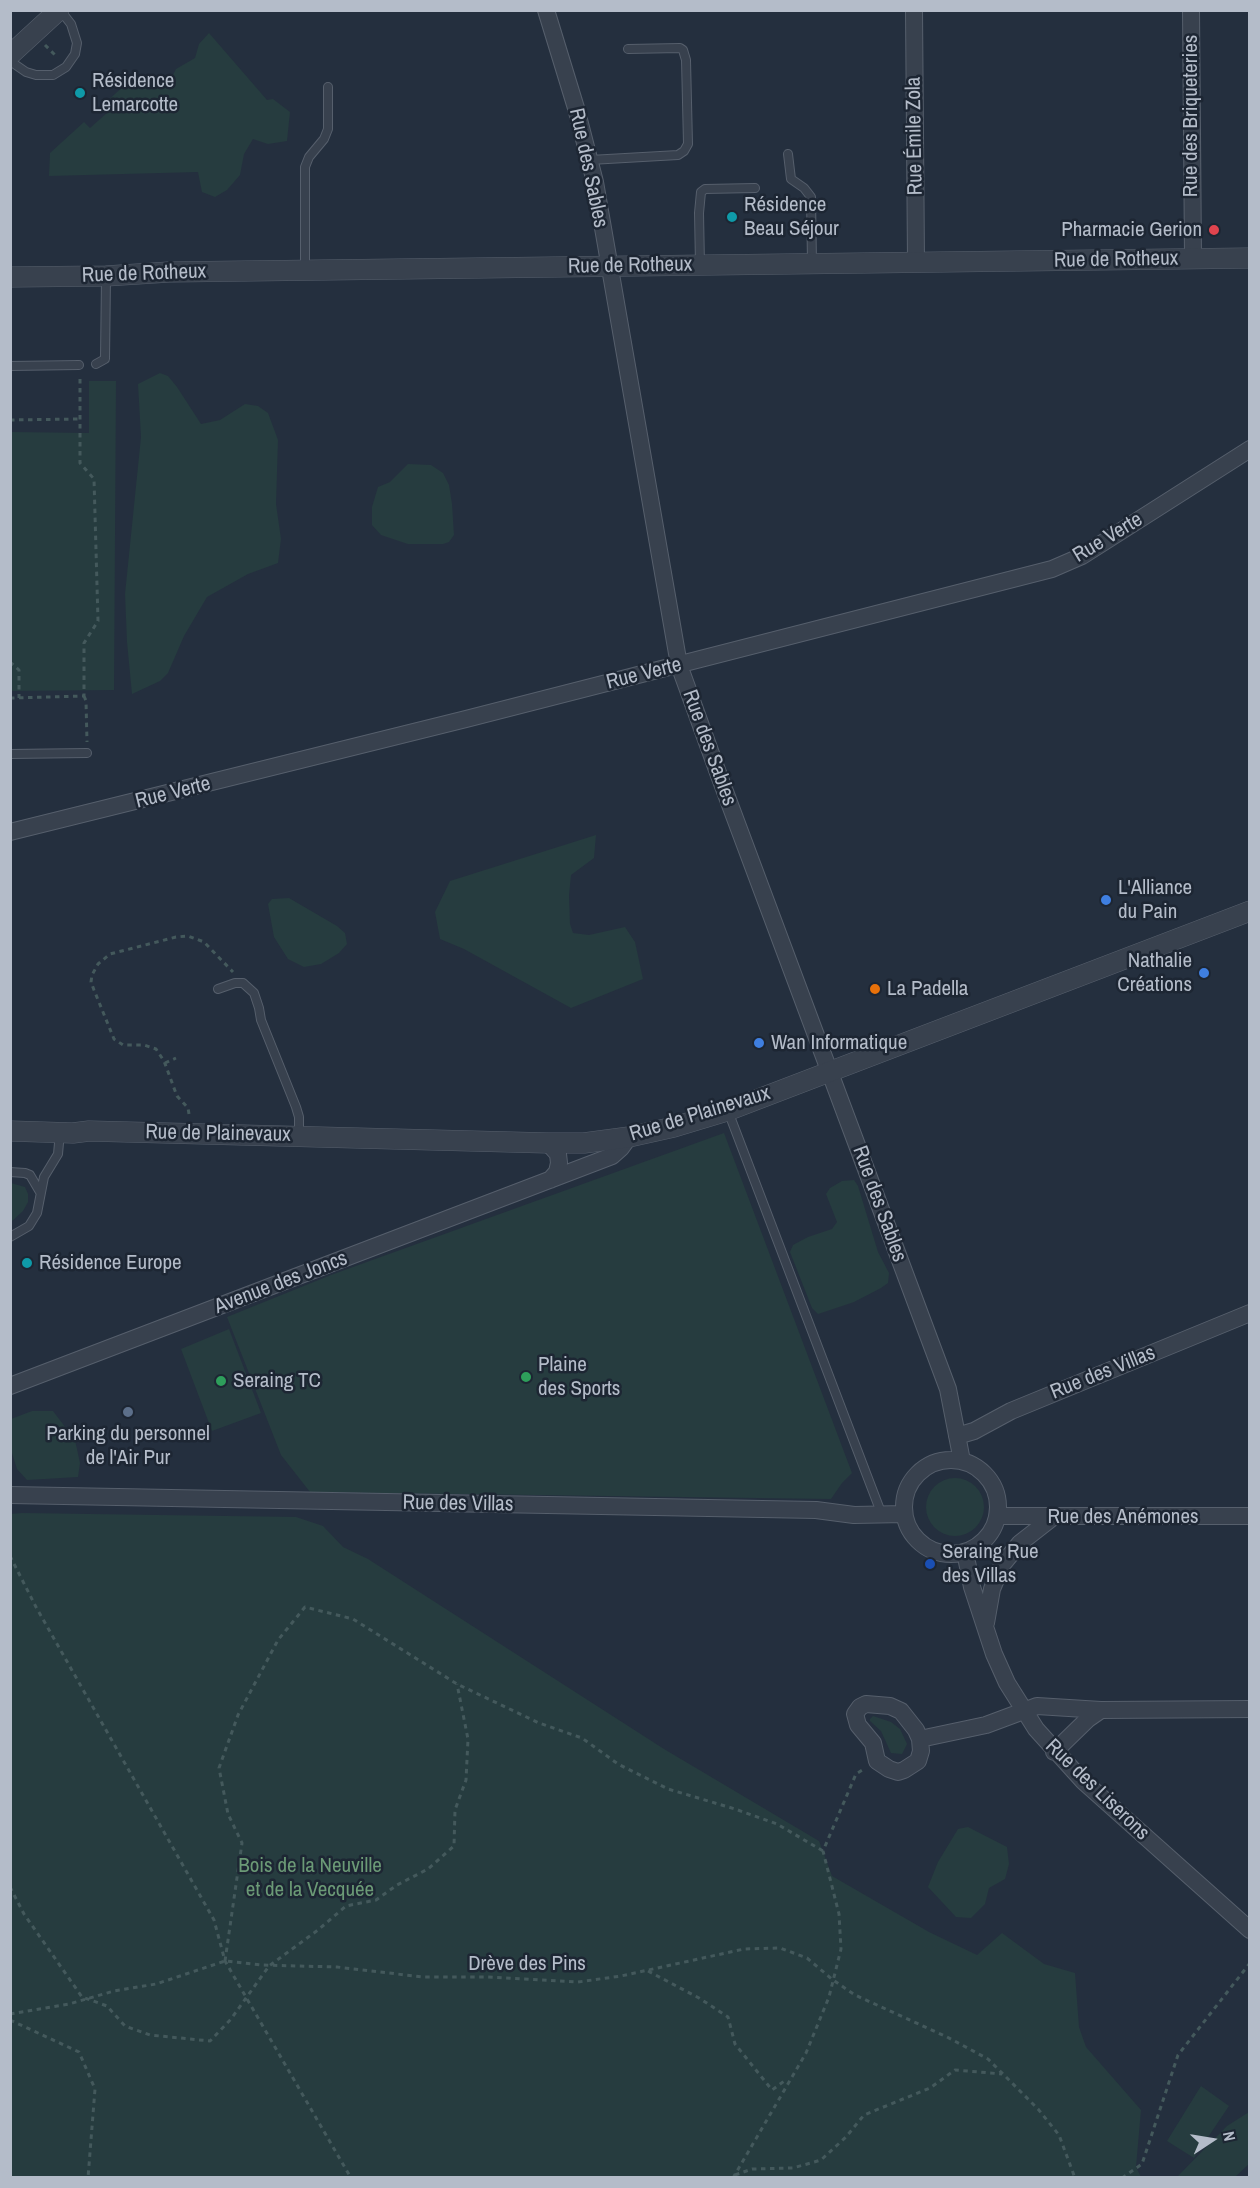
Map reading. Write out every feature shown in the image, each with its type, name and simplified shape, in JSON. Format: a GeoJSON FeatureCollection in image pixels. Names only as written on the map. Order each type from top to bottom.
{"type":"FeatureCollection","features":[{"type":"Feature","properties":{"kind":"street"},"geometry":{"type":"LineString","coordinates":[[10,55],[60,10]]}},
{"type":"Feature","properties":{"kind":"street","name":"Rue des Sables"},"geometry":{"type":"LineString","coordinates":[[546,10],[590,160],[680,665],[712,759],[948,1389],[962,1461]]}},
{"type":"Feature","properties":{"kind":"street","name":"Rue Émile Zola"},"geometry":{"type":"LineString","coordinates":[[914,10],[916,262]]}},
{"type":"Feature","properties":{"kind":"street","name":"Rue des Briqueteries"},"geometry":{"type":"LineString","coordinates":[[1191,10],[1192,258]]}},
{"type":"Feature","properties":{"kind":"street","name":"Rue de Rotheux"},"geometry":{"type":"LineString","coordinates":[[10,277],[106,276],[169,272],[1250,258]]}},
{"type":"Feature","properties":{"kind":"street","name":"Rue Verte"},"geometry":{"type":"LineString","coordinates":[[10,832],[680,665],[1069,563],[1250,449]]}},
{"type":"Feature","properties":{"kind":"street","name":"Rue de Plainevaux"},"geometry":{"type":"LineString","coordinates":[[10,1131],[548,1143],[584,1143],[629,1137],[674,1127],[727,1111],[1250,911]]}},
{"type":"Feature","properties":{"kind":"street","name":"Avenue des Joncs"},"geometry":{"type":"LineString","coordinates":[[10,1386],[612,1156],[629,1137]]}},
{"type":"Feature","properties":{"kind":"street"},"geometry":{"type":"LineString","coordinates":[[548,1143],[558,1154],[559,1163],[557,1172],[550,1180]]}},
{"type":"Feature","properties":{"kind":"street","name":"Rue des Villas"},"geometry":{"type":"LineString","coordinates":[[957,1436],[974,1431],[1011,1411],[1250,1313]]}},
{"type":"Feature","properties":{"kind":"street"},"geometry":{"type":"LineString","coordinates":[[947,1460],[962,1461],[981,1471],[994,1488],[998,1502],[997,1516],[991,1532],[980,1544],[965,1552],[949,1554],[933,1551],[919,1542],[909,1529],[904,1514],[905,1498],[910,1484],[920,1472],[932,1464],[947,1460]]}},
{"type":"Feature","properties":{"kind":"street","name":"Rue des Villas"},"geometry":{"type":"LineString","coordinates":[[10,1495],[816,1510],[854,1515],[904,1514]]}},
{"type":"Feature","properties":{"kind":"street","name":"Rue des Anémones"},"geometry":{"type":"LineString","coordinates":[[997,1516],[1052,1518],[1250,1516]]}},
{"type":"Feature","properties":{"kind":"street"},"geometry":{"type":"LineString","coordinates":[[985,1630],[992,1589],[1002,1565],[1020,1544],[1052,1518]]}},
{"type":"Feature","properties":{"kind":"street","name":"Rue des Liserons"},"geometry":{"type":"LineString","coordinates":[[965,1552],[972,1587],[985,1630],[1001,1669],[1023,1711],[1054,1752],[1091,1789],[1188,1877],[1247,1923]]}},
{"type":"Feature","properties":{"kind":"street"},"geometry":{"type":"LineString","coordinates":[[866,1704],[890,1706],[902,1711],[920,1739],[921,1751],[918,1761],[912,1766],[898,1772],[882,1766],[877,1761],[873,1743],[858,1725],[855,1714],[860,1707],[866,1704]]}},
{"type":"Feature","properties":{"kind":"street"},"geometry":{"type":"LineString","coordinates":[[920,1739],[986,1725],[1037,1706],[1101,1710],[1250,1709]]}},
{"type":"Feature","properties":{"kind":"street"},"geometry":{"type":"LineString","coordinates":[[1054,1752],[1088,1719],[1101,1710]]}},
{"type":"Feature","properties":{"kind":"lane"},"geometry":{"type":"LineString","coordinates":[[10,61],[26,72],[36,75],[53,75],[66,67],[75,54],[77,44],[71,24],[60,10]]}},
{"type":"Feature","properties":{"kind":"lane"},"geometry":{"type":"LineString","coordinates":[[590,160],[678,155],[688,144],[686,60],[683,50],[680,48],[628,49]]}},
{"type":"Feature","properties":{"kind":"lane"},"geometry":{"type":"LineString","coordinates":[[305,270],[305,166],[309,157],[324,139],[328,129],[328,87]]}},
{"type":"Feature","properties":{"kind":"lane"},"geometry":{"type":"LineString","coordinates":[[788,154],[791,179],[804,188],[811,197],[812,263]]}},
{"type":"Feature","properties":{"kind":"lane"},"geometry":{"type":"LineString","coordinates":[[700,265],[701,192],[705,189],[755,188]]}},
{"type":"Feature","properties":{"kind":"lane"},"geometry":{"type":"LineString","coordinates":[[96,364],[105,359],[106,276]]}},
{"type":"Feature","properties":{"kind":"lane"},"geometry":{"type":"LineString","coordinates":[[10,366],[80,365]]}},
{"type":"Feature","properties":{"kind":"lane"},"geometry":{"type":"LineString","coordinates":[[10,754],[87,753]]}},
{"type":"Feature","properties":{"kind":"lane"},"geometry":{"type":"LineString","coordinates":[[218,989],[235,983],[243,983],[254,993],[261,1020],[296,1107],[299,1117],[299,1136]]}},
{"type":"Feature","properties":{"kind":"lane"},"geometry":{"type":"LineString","coordinates":[[727,1111],[882,1515]]}},
{"type":"Feature","properties":{"kind":"lane"},"geometry":{"type":"LineString","coordinates":[[10,1237],[22,1232],[33,1220],[40,1205],[40,1192],[44,1177],[58,1154],[60,1132]]}},
{"type":"Feature","properties":{"kind":"lane"},"geometry":{"type":"LineString","coordinates":[[10,1172],[25,1173],[30,1176],[40,1192]]}},
{"type":"Feature","properties":{"kind":"path"},"geometry":{"type":"LineString","coordinates":[[42,41],[66,67]]}},
{"type":"Feature","properties":{"kind":"path"},"geometry":{"type":"LineString","coordinates":[[80,365],[80,463],[94,479],[98,621],[84,643],[87,753]]}},
{"type":"Feature","properties":{"kind":"path"},"geometry":{"type":"LineString","coordinates":[[10,420],[80,419]]}},
{"type":"Feature","properties":{"kind":"path"},"geometry":{"type":"LineString","coordinates":[[10,662],[19,670],[19,698]]}},
{"type":"Feature","properties":{"kind":"path"},"geometry":{"type":"LineString","coordinates":[[10,698],[84,696]]}},
{"type":"Feature","properties":{"kind":"path"},"geometry":{"type":"LineString","coordinates":[[189,1114],[188,1108],[177,1096],[165,1063],[156,1049],[151,1046],[123,1045],[114,1039],[92,982],[92,975],[98,964],[114,953],[176,937],[189,936],[204,942],[238,975],[243,983]]}},
{"type":"Feature","properties":{"kind":"path"},"geometry":{"type":"LineString","coordinates":[[165,1063],[176,1058]]}},
{"type":"Feature","properties":{"kind":"path"},"geometry":{"type":"LineString","coordinates":[[10,1556],[36,1607],[214,1920],[225,1961],[351,2178]]}},
{"type":"Feature","properties":{"kind":"path"},"geometry":{"type":"LineString","coordinates":[[225,1961],[242,1843],[228,1814],[219,1768],[238,1715],[273,1649],[305,1607],[353,1619],[457,1684],[539,1723],[582,1738],[618,1764],[668,1789],[777,1824],[823,1851]]}},
{"type":"Feature","properties":{"kind":"path"},"geometry":{"type":"LineString","coordinates":[[10,1887],[24,1914],[46,1947],[67,1972],[82,1997],[107,2006],[125,2026],[150,2036],[210,2041],[247,1999],[269,1966],[346,1906],[376,1900],[396,1885],[428,1869],[454,1846],[455,1810],[466,1780],[468,1739],[457,1684]]}},
{"type":"Feature","properties":{"kind":"path"},"geometry":{"type":"LineString","coordinates":[[733,2177],[806,2053],[829,1997],[841,1949],[839,1914],[823,1851],[856,1774],[877,1761]]}},
{"type":"Feature","properties":{"kind":"path","name":"Drève des Pins"},"geometry":{"type":"LineString","coordinates":[[10,2014],[69,2004],[114,1991],[156,1984],[225,1961],[269,1966],[336,1967],[423,1977],[487,1977],[578,1982],[646,1971],[744,1949],[780,1948],[807,1958],[855,1995],[947,2037],[988,2059],[1038,2109],[1059,2135],[1075,2178]]}},
{"type":"Feature","properties":{"kind":"path"},"geometry":{"type":"LineString","coordinates":[[1122,2178],[1142,2164],[1178,2055],[1250,1963]]}},
{"type":"Feature","properties":{"kind":"path"},"geometry":{"type":"LineString","coordinates":[[646,1971],[699,1998],[728,2017],[735,2044],[772,2090],[790,2077]]}},
{"type":"Feature","properties":{"kind":"path"},"geometry":{"type":"LineString","coordinates":[[10,2020],[80,2052],[95,2089],[88,2178]]}},
{"type":"Feature","properties":{"kind":"path"},"geometry":{"type":"LineString","coordinates":[[733,2177],[752,2169],[792,2168],[821,2160],[846,2137],[864,2115],[930,2088],[956,2070],[1004,2074]]}},
{"type":"Feature","properties":{"kind":"green space"},"geometry":{"type":"Polygon","coordinates":[[[209,33],[267,100],[273,99],[290,112],[287,141],[268,144],[253,139],[244,154],[240,175],[227,190],[215,197],[202,192],[198,172],[49,176],[50,153],[84,122],[90,128],[108,112],[103,105],[129,81],[155,86],[169,83],[176,69],[195,58],[199,44],[209,33]]]}},
{"type":"Feature","properties":{"kind":"green space"},"geometry":{"type":"Polygon","coordinates":[[[160,373],[168,376],[177,387],[201,424],[220,420],[245,404],[258,406],[268,413],[278,440],[276,504],[281,539],[278,563],[248,574],[207,597],[184,636],[168,673],[160,681],[132,694],[125,594],[141,437],[138,384],[160,373]]]}},
{"type":"Feature","properties":{"kind":"green space"},"geometry":{"type":"Polygon","coordinates":[[[89,381],[116,381],[114,690],[11,691],[11,432],[89,433],[89,381]]]}},
{"type":"Feature","properties":{"kind":"green space"},"geometry":{"type":"Polygon","coordinates":[[[408,464],[431,465],[443,473],[449,485],[452,504],[454,535],[449,542],[408,544],[381,535],[372,525],[372,507],[378,487],[390,482],[408,464]]]}},
{"type":"Feature","properties":{"kind":"green space"},"geometry":{"type":"Polygon","coordinates":[[[596,835],[594,858],[571,875],[570,924],[573,933],[589,935],[625,927],[635,942],[643,979],[571,1008],[464,949],[440,939],[435,912],[450,881],[596,835]]]}},
{"type":"Feature","properties":{"kind":"green space"},"geometry":{"type":"Polygon","coordinates":[[[289,898],[345,933],[347,944],[339,953],[321,964],[304,967],[288,959],[274,937],[268,904],[272,899],[289,898]]]}},
{"type":"Feature","properties":{"kind":"green space","name":"Plaine des Sports"},"geometry":{"type":"Polygon","coordinates":[[[724,1133],[852,1473],[831,1499],[310,1492],[281,1455],[227,1317],[331,1275],[724,1133]]]}},
{"type":"Feature","properties":{"kind":"green space"},"geometry":{"type":"Polygon","coordinates":[[[854,1180],[858,1186],[878,1252],[889,1273],[888,1283],[854,1302],[818,1314],[812,1308],[790,1252],[793,1245],[832,1229],[837,1222],[826,1194],[830,1188],[842,1181],[854,1180]]]}},
{"type":"Feature","properties":{"kind":"green space"},"geometry":{"type":"Polygon","coordinates":[[[11,1183],[25,1187],[28,1202],[23,1211],[11,1222],[11,1183]]]}},
{"type":"Feature","properties":{"kind":"green space","name":"Seraing TC"},"geometry":{"type":"Polygon","coordinates":[[[229,1329],[261,1413],[212,1431],[181,1349],[229,1329]]]}},
{"type":"Feature","properties":{"kind":"green space"},"geometry":{"type":"Polygon","coordinates":[[[32,1411],[53,1411],[75,1440],[80,1463],[78,1477],[27,1480],[17,1469],[11,1450],[11,1419],[32,1411]]]}},
{"type":"Feature","properties":{"kind":"green space"},"geometry":{"type":"Polygon","coordinates":[[[949,1478],[961,1478],[976,1486],[984,1501],[984,1513],[976,1528],[961,1536],[949,1536],[934,1528],[926,1513],[926,1501],[934,1486],[949,1478]]]}},
{"type":"Feature","properties":{"kind":"green space","name":"Bois de la Neuville et de la Vecquée"},"geometry":{"type":"Polygon","coordinates":[[[10,1514],[296,1517],[323,1526],[343,1547],[368,1559],[664,1749],[819,1841],[832,1876],[929,1932],[977,1955],[1002,1933],[1044,1964],[1075,1973],[1079,2027],[1086,2047],[1141,2110],[1136,2167],[1141,2177],[11,2177],[10,1514]]]}},
{"type":"Feature","properties":{"kind":"green space"},"geometry":{"type":"Polygon","coordinates":[[[873,1716],[891,1722],[900,1729],[907,1744],[902,1754],[891,1753],[881,1731],[870,1721],[873,1716]]]}},
{"type":"Feature","properties":{"kind":"green space"},"geometry":{"type":"Polygon","coordinates":[[[968,1827],[1007,1847],[1009,1864],[1005,1879],[989,1888],[985,1904],[971,1918],[956,1917],[928,1887],[938,1862],[958,1829],[968,1827]]]}},
{"type":"Feature","properties":{"kind":"green space"},"geometry":{"type":"Polygon","coordinates":[[[1201,2086],[1229,2106],[1194,2158],[1167,2141],[1201,2086]]]}},
{"type":"Feature","properties":{"kind":"green space"},"geometry":{"type":"Polygon","coordinates":[[[1249,2112],[1249,2164],[1235,2177],[1177,2177],[1227,2126],[1249,2112]]]}},
{"type":"Feature","properties":{"kind":"place","name":"Résidence Lemarcotte"},"geometry":{"type":"Point","coordinates":[80,93]}},
{"type":"Feature","properties":{"kind":"place","name":"Résidence Beau Séjour"},"geometry":{"type":"Point","coordinates":[732,217]}},
{"type":"Feature","properties":{"kind":"place","name":"Pharmacie Gerion"},"geometry":{"type":"Point","coordinates":[1214,230]}},
{"type":"Feature","properties":{"kind":"place","name":"L'Alliance du Pain"},"geometry":{"type":"Point","coordinates":[1106,900]}},
{"type":"Feature","properties":{"kind":"place","name":"Nathalie Créations"},"geometry":{"type":"Point","coordinates":[1204,973]}},
{"type":"Feature","properties":{"kind":"place","name":"La Padella"},"geometry":{"type":"Point","coordinates":[875,989]}},
{"type":"Feature","properties":{"kind":"place","name":"Wan Informatique"},"geometry":{"type":"Point","coordinates":[759,1043]}},
{"type":"Feature","properties":{"kind":"place","name":"Résidence Europe"},"geometry":{"type":"Point","coordinates":[27,1263]}},
{"type":"Feature","properties":{"kind":"place","name":"Plaine des Sports"},"geometry":{"type":"Point","coordinates":[526,1377]}},
{"type":"Feature","properties":{"kind":"place","name":"Seraing TC"},"geometry":{"type":"Point","coordinates":[221,1381]}},
{"type":"Feature","properties":{"kind":"place","name":"Parking du personnel de l'Air Pur"},"geometry":{"type":"Point","coordinates":[128,1412]}},
{"type":"Feature","properties":{"kind":"place","name":"Seraing Rue des Villas"},"geometry":{"type":"Point","coordinates":[930,1564]}}]}
